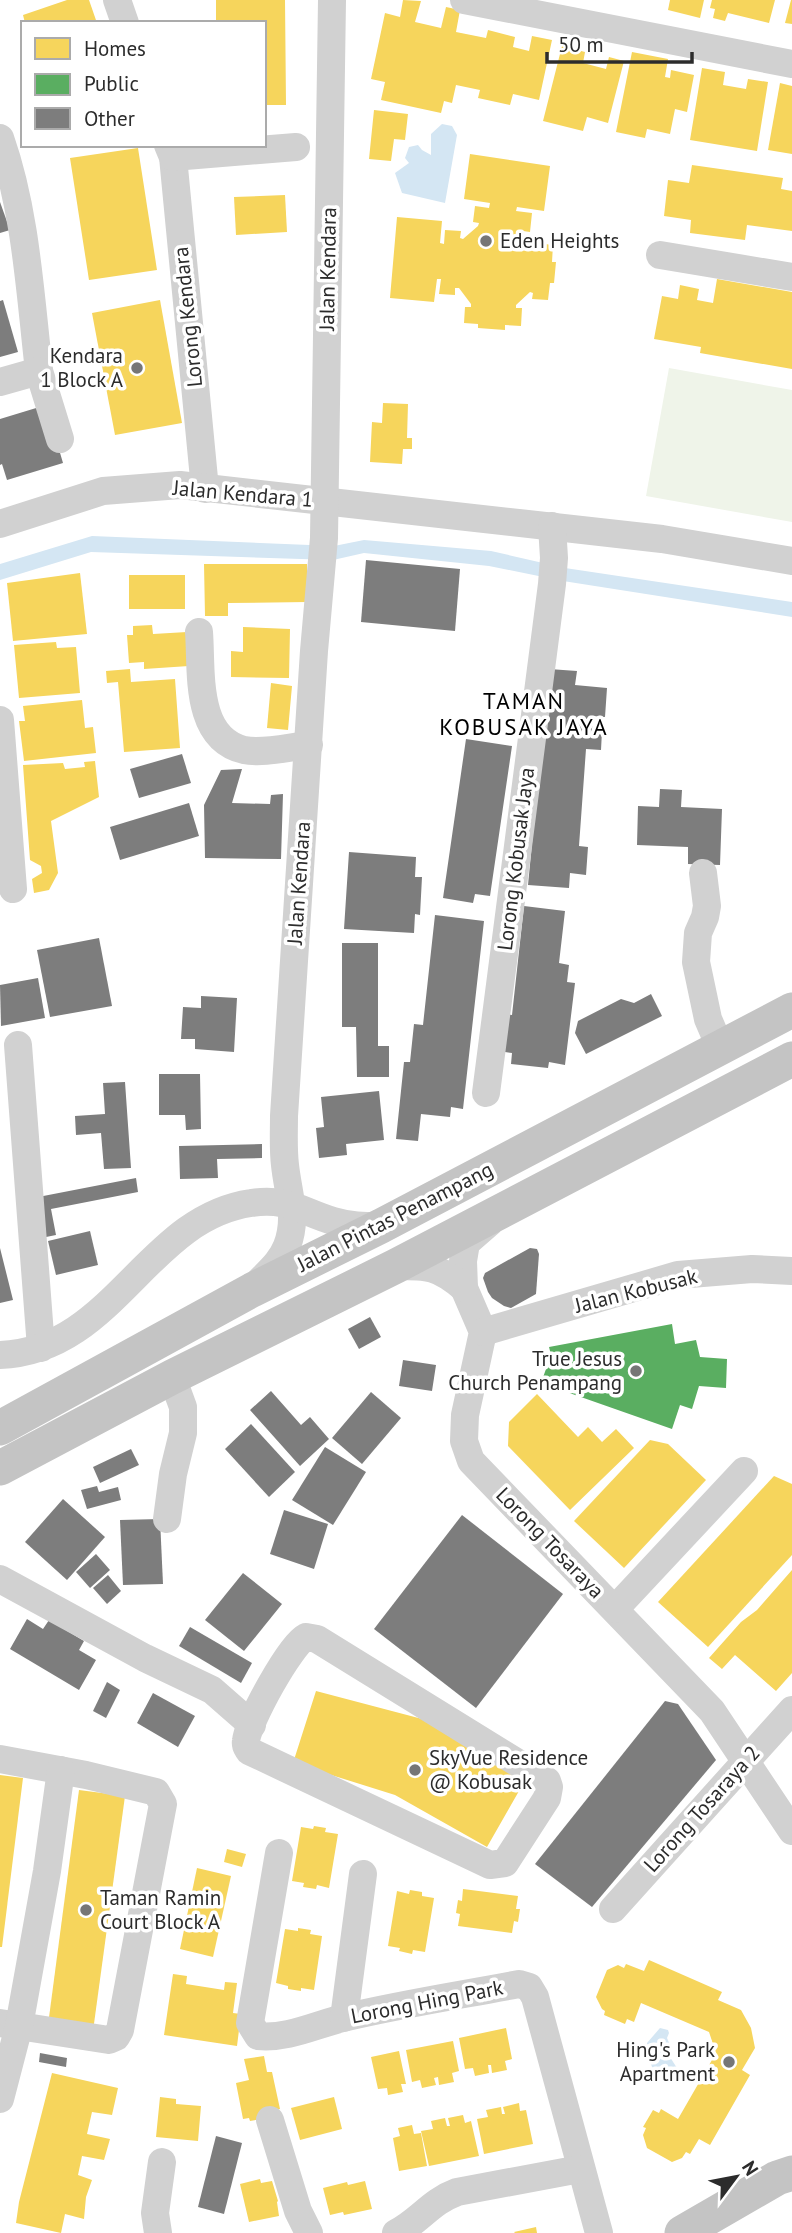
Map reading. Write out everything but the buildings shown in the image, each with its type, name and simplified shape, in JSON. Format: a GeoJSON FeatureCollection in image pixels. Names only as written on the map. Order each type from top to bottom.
{"type":"FeatureCollection","features":[{"type":"Feature","properties":{"kind":"main road","name":"Jalan Pintas Penampang"},"geometry":{"type":"LineString","coordinates":[[0,1429],[252,1290],[381,1226],[792,1010]]}},
{"type":"Feature","properties":{"kind":"main road","name":"Jalan Pintas Penampang"},"geometry":{"type":"LineString","coordinates":[[0,1468],[172,1377],[505,1210],[792,1059]]}},
{"type":"Feature","properties":{"kind":"main road"},"geometry":{"type":"LineString","coordinates":[[682,2233],[776,2178],[792,2173]]}},
{"type":"Feature","properties":{"kind":"street"},"geometry":{"type":"LineString","coordinates":[[117,0],[124,21]]}},
{"type":"Feature","properties":{"kind":"street","name":"Jalan Kendara"},"geometry":{"type":"LineString","coordinates":[[252,1290],[280,1259],[287,1246],[293,1204],[284,1161],[284,1115],[314,651],[324,550],[332,0]]}},
{"type":"Feature","properties":{"kind":"street"},"geometry":{"type":"LineString","coordinates":[[464,0],[792,64]]}},
{"type":"Feature","properties":{"kind":"street"},"geometry":{"type":"LineString","coordinates":[[0,138],[13,174],[39,371],[60,439]]}},
{"type":"Feature","properties":{"kind":"street"},"geometry":{"type":"LineString","coordinates":[[171,151],[296,147]]}},
{"type":"Feature","properties":{"kind":"street","name":"Lorong Kendara"},"geometry":{"type":"LineString","coordinates":[[171,151],[205,489]]}},
{"type":"Feature","properties":{"kind":"street"},"geometry":{"type":"LineString","coordinates":[[660,256],[792,277]]}},
{"type":"Feature","properties":{"kind":"street"},"geometry":{"type":"LineString","coordinates":[[0,382],[39,371]]}},
{"type":"Feature","properties":{"kind":"street","name":"Jalan Kendara 1"},"geometry":{"type":"LineString","coordinates":[[0,524],[103,491],[180,485],[662,538],[792,561]]}},
{"type":"Feature","properties":{"kind":"street","name":"Lorong Kobusak Jaya"},"geometry":{"type":"LineString","coordinates":[[486,1093],[553,571],[552,526]]}},
{"type":"Feature","properties":{"kind":"street"},"geometry":{"type":"LineString","coordinates":[[199,632],[204,704],[216,733],[230,744],[245,750],[309,745]]}},
{"type":"Feature","properties":{"kind":"street"},"geometry":{"type":"LineString","coordinates":[[0,720],[13,889]]}},
{"type":"Feature","properties":{"kind":"street"},"geometry":{"type":"LineString","coordinates":[[703,873],[707,906],[698,933],[696,962],[705,1009],[720,1047]]}},
{"type":"Feature","properties":{"kind":"street"},"geometry":{"type":"LineString","coordinates":[[18,1045],[41,1348]]}},
{"type":"Feature","properties":{"kind":"street"},"geometry":{"type":"LineString","coordinates":[[0,1355],[41,1348],[75,1331],[95,1317],[127,1287],[154,1256],[194,1226],[235,1206],[273,1202],[293,1204],[337,1222],[381,1226]]}},
{"type":"Feature","properties":{"kind":"street"},"geometry":{"type":"LineString","coordinates":[[483,1332],[464,1289],[463,1261],[466,1243],[505,1210]]}},
{"type":"Feature","properties":{"kind":"street"},"geometry":{"type":"LineString","coordinates":[[396,1266],[425,1266],[446,1272],[464,1289]]}},
{"type":"Feature","properties":{"kind":"street","name":"Jalan Kobusak"},"geometry":{"type":"LineString","coordinates":[[483,1332],[678,1275],[752,1269],[792,1271]]}},
{"type":"Feature","properties":{"kind":"street","name":"Lorong Tosaraya"},"geometry":{"type":"LineString","coordinates":[[483,1332],[465,1415],[464,1441],[471,1461],[712,1711],[792,1831]]}},
{"type":"Feature","properties":{"kind":"street"},"geometry":{"type":"LineString","coordinates":[[167,1519],[173,1474],[183,1433],[183,1407],[172,1377]]}},
{"type":"Feature","properties":{"kind":"street"},"geometry":{"type":"LineString","coordinates":[[615,1609],[744,1471]]}},
{"type":"Feature","properties":{"kind":"street"},"geometry":{"type":"LineString","coordinates":[[0,1579],[145,1658],[212,1690],[252,1725]]}},
{"type":"Feature","properties":{"kind":"street"},"geometry":{"type":"LineString","coordinates":[[306,1637],[312,1637],[543,1777],[547,1781],[549,1792],[508,1860],[500,1866],[490,1865],[254,1755],[246,1746],[246,1740],[264,1697],[298,1643],[306,1637]]}},
{"type":"Feature","properties":{"kind":"street"},"geometry":{"type":"LineString","coordinates":[[212,1690],[264,1697]]}},
{"type":"Feature","properties":{"kind":"street","name":"Lorong Tosaraya 2"},"geometry":{"type":"LineString","coordinates":[[613,1909],[792,1710]]}},
{"type":"Feature","properties":{"kind":"street"},"geometry":{"type":"LineString","coordinates":[[0,1759],[156,1792],[163,1804],[120,2030],[116,2037],[109,2040],[10,2025]]}},
{"type":"Feature","properties":{"kind":"street"},"geometry":{"type":"LineString","coordinates":[[0,2099],[10,2025],[47,1871],[61,1770]]}},
{"type":"Feature","properties":{"kind":"street","name":"Lorong Hing Park"},"geometry":{"type":"LineString","coordinates":[[279,1853],[250,2023],[258,2036],[270,2037],[344,2018],[519,1984],[529,1987],[535,1997],[598,2233]]}},
{"type":"Feature","properties":{"kind":"street"},"geometry":{"type":"LineString","coordinates":[[344,2018],[363,1874]]}},
{"type":"Feature","properties":{"kind":"street"},"geometry":{"type":"LineString","coordinates":[[270,2120],[298,2211],[309,2233]]}},
{"type":"Feature","properties":{"kind":"street"},"geometry":{"type":"LineString","coordinates":[[158,2233],[155,2213],[162,2162]]}},
{"type":"Feature","properties":{"kind":"street"},"geometry":{"type":"LineString","coordinates":[[396,2233],[408,2227],[441,2198],[457,2192],[580,2169]]}},
{"type":"Feature","properties":{"kind":"shaded area"},"geometry":{"type":"Polygon","coordinates":[[[669,368],[792,390],[792,522],[646,496],[669,368]]]}},
{"type":"Feature","properties":{"kind":"water"},"geometry":{"type":"Polygon","coordinates":[[[442,124],[452,126],[457,135],[445,203],[402,193],[395,173],[409,163],[405,158],[409,147],[418,145],[431,155],[431,134],[442,124]]]}},
{"type":"Feature","properties":{"kind":"water"},"geometry":{"type":"Polygon","coordinates":[[[92,536],[334,546],[364,540],[491,551],[565,568],[792,602],[792,617],[563,581],[489,566],[364,553],[333,560],[91,552],[0,580],[0,564],[92,536]]]}},
{"type":"Feature","properties":{"kind":"water"},"geometry":{"type":"Polygon","coordinates":[[[660,2028],[668,2030],[670,2045],[666,2051],[677,2068],[674,2076],[665,2080],[653,2070],[647,2052],[647,2043],[660,2028]]]}},
{"type":"Feature","properties":{"kind":"place","name":"Eden Heights"},"geometry":{"type":"Point","coordinates":[486,241]}},
{"type":"Feature","properties":{"kind":"place","name":"Kendara 1 Block A"},"geometry":{"type":"Point","coordinates":[137,368]}},
{"type":"Feature","properties":{"kind":"place","name":"True Jesus Church Penampang"},"geometry":{"type":"Point","coordinates":[636,1371]}},
{"type":"Feature","properties":{"kind":"place","name":"SkyVue Residence @ Kobusak"},"geometry":{"type":"Point","coordinates":[415,1770]}},
{"type":"Feature","properties":{"kind":"place","name":"Taman Ramin Court Block A"},"geometry":{"type":"Point","coordinates":[86,1910]}},
{"type":"Feature","properties":{"kind":"place","name":"Hing's Park Apartment"},"geometry":{"type":"Point","coordinates":[729,2062]}},
{"type":"Feature","properties":{"kind":"district","name":"TAMAN KOBUSAK JAYA"},"geometry":{"type":"Point","coordinates":[524,714]}}]}
